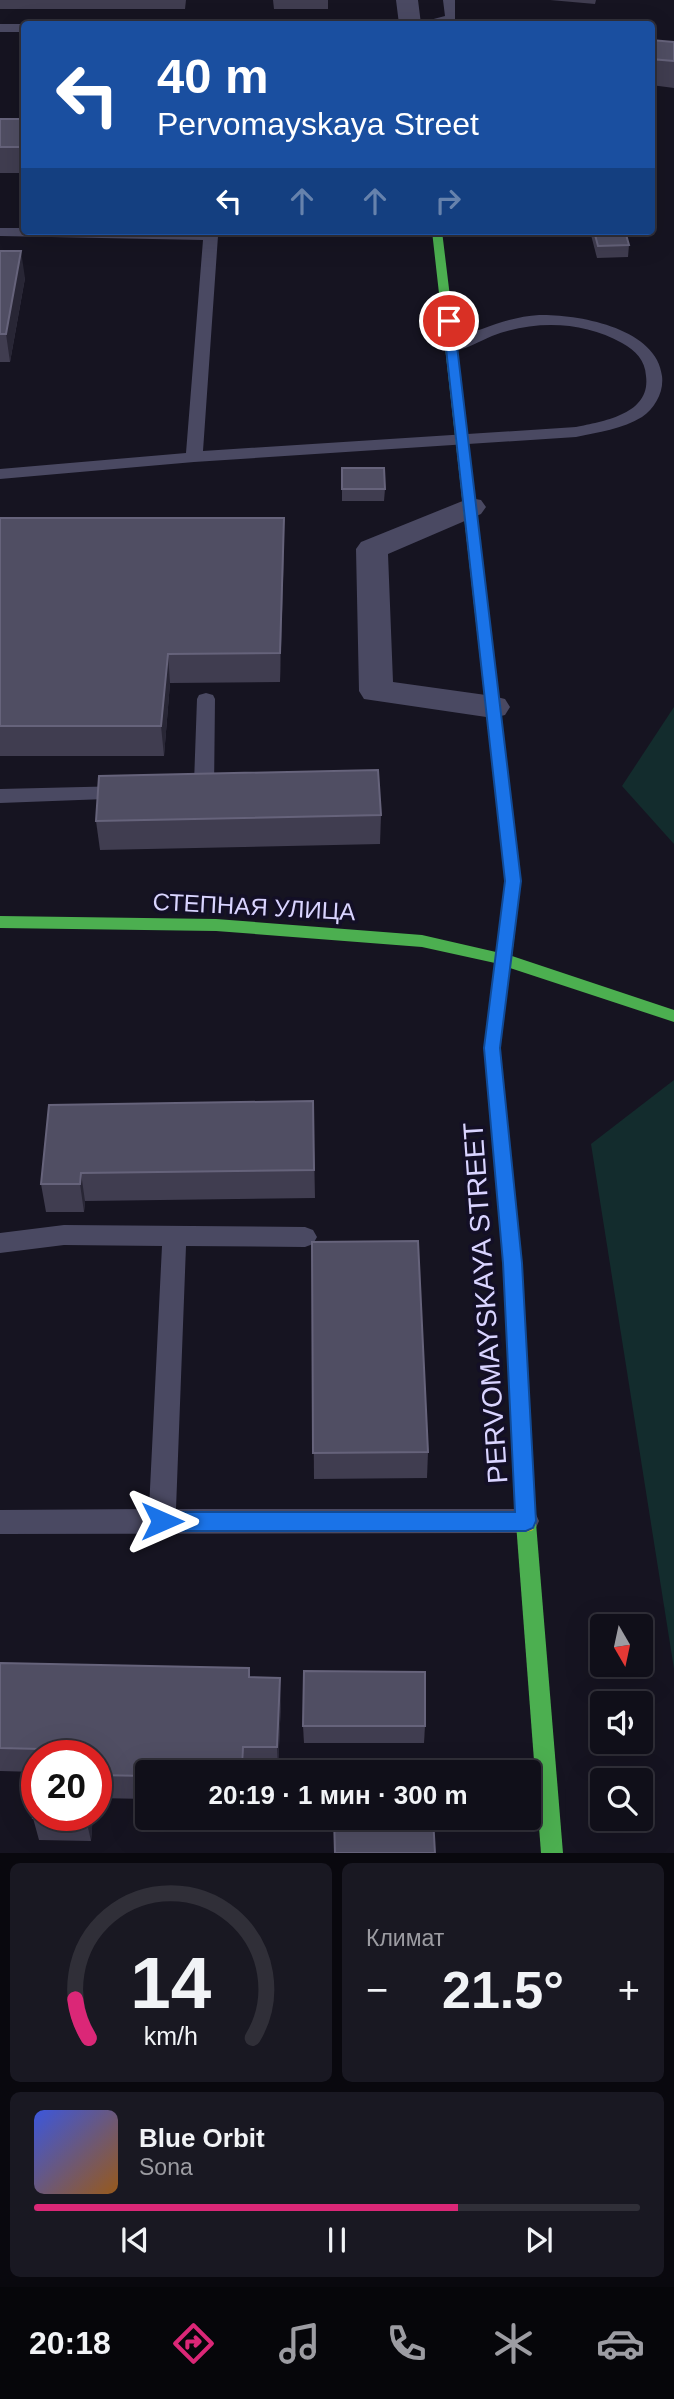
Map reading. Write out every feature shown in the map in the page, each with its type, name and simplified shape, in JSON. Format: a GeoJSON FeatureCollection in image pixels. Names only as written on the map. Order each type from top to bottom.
{"type":"FeatureCollection","features":[{"type":"Feature","properties":{"kind":"street"},"geometry":{"type":"LineString","coordinates":[[407,0],[410,21]]}},
{"type":"Feature","properties":{"kind":"street","name":"PERVOMAYSKAYA STREET"},"geometry":{"type":"LineString","coordinates":[[438,235],[513,881],[492,1048],[512,1263],[526,1521],[552,1853]]}},
{"type":"Feature","properties":{"kind":"street"},"geometry":{"type":"LineString","coordinates":[[470,507],[372,550],[376,691],[493,707]]}},
{"type":"Feature","properties":{"kind":"street","name":"СТЕПНАЯ УЛИЦА"},"geometry":{"type":"LineString","coordinates":[[0,922],[216,925],[422,941],[502,959],[674,1016]]}},
{"type":"Feature","properties":{"kind":"lane"},"geometry":{"type":"LineString","coordinates":[[440,21],[451,18],[449,0]]}},
{"type":"Feature","properties":{"kind":"lane"},"geometry":{"type":"LineString","coordinates":[[0,28],[21,28]]}},
{"type":"Feature","properties":{"kind":"lane"},"geometry":{"type":"LineString","coordinates":[[0,232],[21,232]]}},
{"type":"Feature","properties":{"kind":"lane"},"geometry":{"type":"LineString","coordinates":[[158,235],[211,236],[194,457]]}},
{"type":"Feature","properties":{"kind":"lane"},"geometry":{"type":"LineString","coordinates":[[0,474],[194,457],[576,432],[608,426],[633,415],[646,404],[654,392],[656,374],[648,357],[618,335],[579,322],[517,322],[496,327],[452,346]]}},
{"type":"Feature","properties":{"kind":"lane"},"geometry":{"type":"LineString","coordinates":[[177,791],[204,790],[206,699]]}},
{"type":"Feature","properties":{"kind":"lane"},"geometry":{"type":"LineString","coordinates":[[0,796],[151,792]]}},
{"type":"Feature","properties":{"kind":"lane"},"geometry":{"type":"LineString","coordinates":[[0,1243],[64,1236],[305,1237]]}},
{"type":"Feature","properties":{"kind":"lane"},"geometry":{"type":"LineString","coordinates":[[162,1521],[174,1236]]}},
{"type":"Feature","properties":{"kind":"lane"},"geometry":{"type":"LineString","coordinates":[[0,1522],[526,1521]]}},
{"type":"Feature","properties":{"kind":"green space"},"geometry":{"type":"Polygon","coordinates":[[[674,707],[674,844],[622,786],[674,707]]]}},
{"type":"Feature","properties":{"kind":"green space"},"geometry":{"type":"Polygon","coordinates":[[[674,1080],[674,1669],[591,1144],[674,1080]]]}},
{"type":"Feature","properties":{"kind":"building"},"geometry":{"type":"Polygon","coordinates":[[[655,40],[674,42],[674,61],[655,59],[655,40]]]}},
{"type":"Feature","properties":{"kind":"building"},"geometry":{"type":"Polygon","coordinates":[[[0,119],[21,119],[21,147],[0,147],[0,119]]]}},
{"type":"Feature","properties":{"kind":"building"},"geometry":{"type":"Polygon","coordinates":[[[595,235],[626,235],[629,245],[598,246],[595,235]]]}},
{"type":"Feature","properties":{"kind":"building"},"geometry":{"type":"Polygon","coordinates":[[[0,251],[21,251],[6,334],[0,334],[0,251]]]}},
{"type":"Feature","properties":{"kind":"building"},"geometry":{"type":"Polygon","coordinates":[[[342,468],[384,468],[385,489],[342,489],[342,468]]]}},
{"type":"Feature","properties":{"kind":"building"},"geometry":{"type":"Polygon","coordinates":[[[0,518],[284,518],[280,653],[168,654],[161,726],[0,726],[0,518]]]}},
{"type":"Feature","properties":{"kind":"building"},"geometry":{"type":"Polygon","coordinates":[[[378,770],[381,815],[96,821],[99,776],[378,770]]]}},
{"type":"Feature","properties":{"kind":"building"},"geometry":{"type":"Polygon","coordinates":[[[313,1101],[314,1170],[81,1173],[80,1184],[41,1184],[49,1105],[313,1101]]]}},
{"type":"Feature","properties":{"kind":"building"},"geometry":{"type":"Polygon","coordinates":[[[418,1241],[428,1452],[313,1453],[312,1242],[418,1241]]]}},
{"type":"Feature","properties":{"kind":"building"},"geometry":{"type":"Polygon","coordinates":[[[0,1663],[249,1668],[249,1677],[280,1678],[277,1747],[243,1747],[242,1760],[135,1760],[135,1776],[112,1775],[112,1740],[21,1740],[21,1749],[0,1748],[0,1663]]]}},
{"type":"Feature","properties":{"kind":"building"},"geometry":{"type":"Polygon","coordinates":[[[304,1671],[425,1672],[425,1726],[303,1726],[304,1671]]]}},
{"type":"Feature","properties":{"kind":"building"},"geometry":{"type":"Polygon","coordinates":[[[334,1830],[434,1830],[435,1853],[335,1853],[334,1830]]]}},
{"type":"Feature","properties":{"kind":"traffic: fast"},"geometry":{"type":"LineString","coordinates":[[437,235],[513,881],[492,1048],[505,1184]]}},
{"type":"Feature","properties":{"kind":"traffic: fast"},"geometry":{"type":"LineString","coordinates":[[0,922],[216,925],[422,941],[502,959],[674,1016]]}},
{"type":"Feature","properties":{"kind":"traffic: fast"},"geometry":{"type":"LineString","coordinates":[[526,1523],[552,1853]]}},
{"type":"Feature","properties":{"kind":"traffic: slow"},"geometry":{"type":"LineString","coordinates":[[505,1184],[512,1263],[526,1523]]}},
{"type":"Feature","properties":{"kind":"route"},"geometry":{"type":"LineString","coordinates":[[162,1521],[526,1521],[512,1263],[492,1048],[513,881],[449,321]]}}]}
